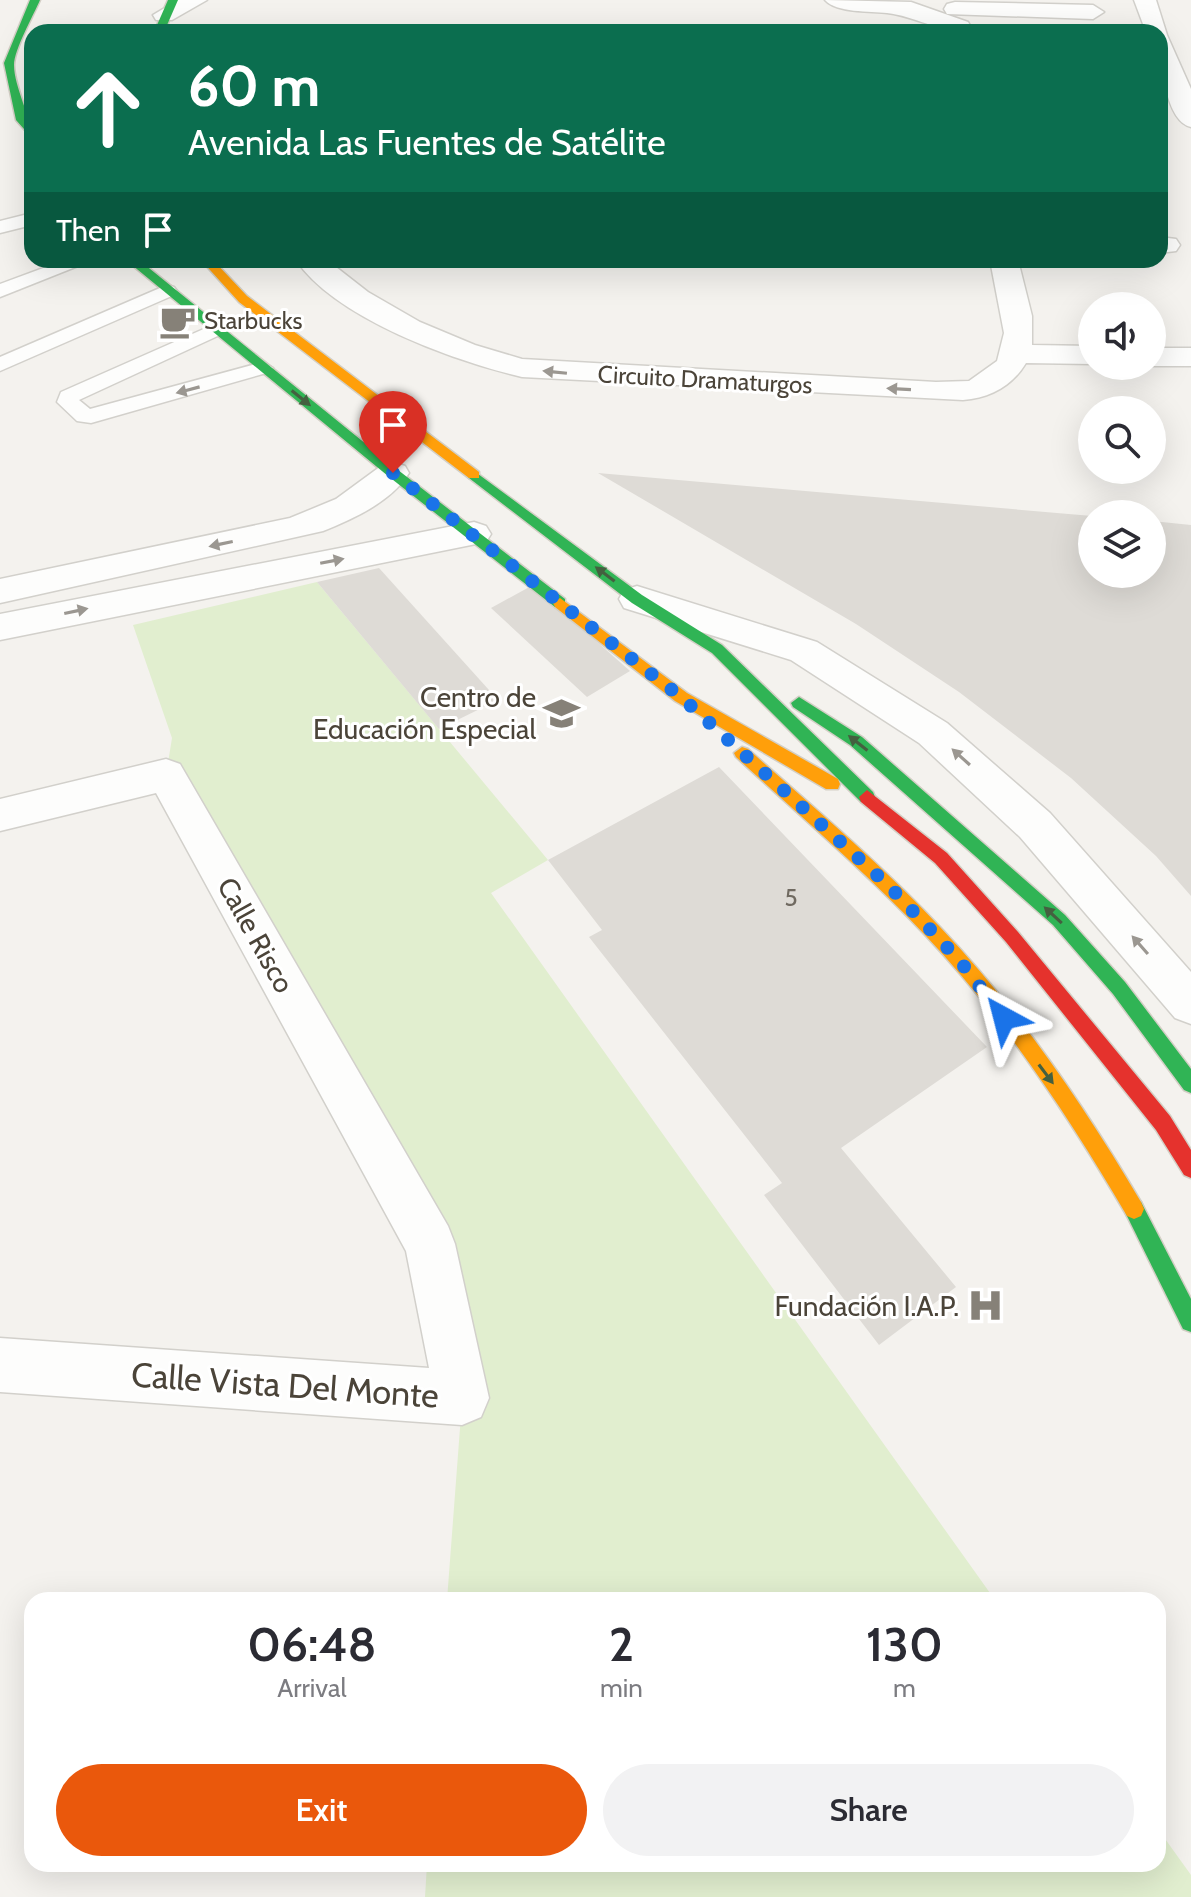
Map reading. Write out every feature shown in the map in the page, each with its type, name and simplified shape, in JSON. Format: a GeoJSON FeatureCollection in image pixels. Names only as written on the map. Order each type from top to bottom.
{"type":"FeatureCollection","features":[{"type":"Feature","properties":{"kind":"main road"},"geometry":{"type":"LineString","coordinates":[[24,116],[4,64],[35,0]]}},
{"type":"Feature","properties":{"kind":"main road"},"geometry":{"type":"LineString","coordinates":[[141,268],[393,473],[681,697],[889,886],[959,960],[1082,1122],[1191,1321]]}},
{"type":"Feature","properties":{"kind":"main road"},"geometry":{"type":"LineString","coordinates":[[214,268],[243,299],[637,599],[856,741],[1059,920],[1119,988],[1191,1084]]}},
{"type":"Feature","properties":{"kind":"main road"},"geometry":{"type":"LineString","coordinates":[[717,649],[886,815],[941,858],[1012,937],[1153,1111],[1191,1168]]}},
{"type":"Feature","properties":{"kind":"main road"},"geometry":{"type":"LineString","coordinates":[[681,697],[886,815]]}},
{"type":"Feature","properties":{"kind":"street"},"geometry":{"type":"LineString","coordinates":[[165,16],[196,0]]}},
{"type":"Feature","properties":{"kind":"street"},"geometry":{"type":"LineString","coordinates":[[836,0],[901,6],[957,17],[1093,12]]}},
{"type":"Feature","properties":{"kind":"street"},"geometry":{"type":"LineString","coordinates":[[1145,0],[1154,24]]}},
{"type":"Feature","properties":{"kind":"street"},"geometry":{"type":"LineString","coordinates":[[1168,61],[1191,120]]}},
{"type":"Feature","properties":{"kind":"street","name":"Circuito Dramaturgos"},"geometry":{"type":"LineString","coordinates":[[327,268],[363,302],[427,338],[483,359],[548,371],[936,391],[977,389],[1010,369],[1018,354]]}},
{"type":"Feature","properties":{"kind":"street"},"geometry":{"type":"LineString","coordinates":[[1006,268],[1019,331],[1018,354],[1078,355]]}},
{"type":"Feature","properties":{"kind":"street"},"geometry":{"type":"LineString","coordinates":[[1166,357],[1189,357]]}},
{"type":"Feature","properties":{"kind":"street"},"geometry":{"type":"LineString","coordinates":[[0,591],[296,528],[338,514],[361,501],[393,473]]}},
{"type":"Feature","properties":{"kind":"street"},"geometry":{"type":"LineString","coordinates":[[0,627],[474,534]]}},
{"type":"Feature","properties":{"kind":"street"},"geometry":{"type":"LineString","coordinates":[[637,599],[804,651],[933,733],[1035,825],[1191,1004]]}},
{"type":"Feature","properties":{"kind":"street","name":"Calle Risco"},"geometry":{"type":"LineString","coordinates":[[0,815],[166,775],[430,1244]]}},
{"type":"Feature","properties":{"kind":"street","name":"Calle Vista Del Monte"},"geometry":{"type":"LineString","coordinates":[[0,1365],[462,1398],[430,1244]]}},
{"type":"Feature","properties":{"kind":"lane"},"geometry":{"type":"LineString","coordinates":[[0,227],[24,221]]}},
{"type":"Feature","properties":{"kind":"lane"},"geometry":{"type":"LineString","coordinates":[[0,291],[62,268]]}},
{"type":"Feature","properties":{"kind":"lane"},"geometry":{"type":"LineString","coordinates":[[0,365],[167,291]]}},
{"type":"Feature","properties":{"kind":"lane"},"geometry":{"type":"LineString","coordinates":[[215,330],[69,397],[68,402],[85,416],[91,416],[263,368]]}},
{"type":"Feature","properties":{"kind":"green space"},"geometry":{"type":"Polygon","coordinates":[[[317,582],[548,860],[491,893],[989,1592],[448,1592],[465,1362],[166,775],[172,738],[133,625],[317,582]]]}},
{"type":"Feature","properties":{"kind":"green space"},"geometry":{"type":"Polygon","coordinates":[[[1166,1840],[1191,1875],[1191,1897],[425,1897],[427,1872],[1166,1872],[1166,1840]]]}},
{"type":"Feature","properties":{"kind":"building"},"geometry":{"type":"Polygon","coordinates":[[[598,473],[1078,515],[1078,588],[1166,588],[1166,522],[1191,525],[1191,896],[1156,856],[1071,778],[959,692],[856,624],[598,473]]]}},
{"type":"Feature","properties":{"kind":"building"},"geometry":{"type":"Polygon","coordinates":[[[379,568],[498,700],[439,729],[317,582],[379,568]]]}},
{"type":"Feature","properties":{"kind":"building"},"geometry":{"type":"Polygon","coordinates":[[[533,585],[630,671],[587,697],[491,608],[533,585]]]}},
{"type":"Feature","properties":{"kind":"building"},"geometry":{"type":"Polygon","coordinates":[[[719,767],[987,1047],[841,1148],[956,1287],[879,1345],[764,1195],[782,1183],[589,937],[602,930],[548,860],[719,767]]]}},
{"type":"Feature","properties":{"kind":"traffic: fast"},"geometry":{"type":"LineString","coordinates":[[25,24],[35,0]]}},
{"type":"Feature","properties":{"kind":"traffic: fast"},"geometry":{"type":"LineString","coordinates":[[162,24],[173,0]]}},
{"type":"Feature","properties":{"kind":"traffic: fast"},"geometry":{"type":"LineString","coordinates":[[24,27],[9,63],[24,124]]}},
{"type":"Feature","properties":{"kind":"traffic: fast"},"geometry":{"type":"LineString","coordinates":[[142,268],[393,473],[560,603]]}},
{"type":"Feature","properties":{"kind":"traffic: fast"},"geometry":{"type":"LineString","coordinates":[[474,475],[637,599],[717,649],[867,797]]}},
{"type":"Feature","properties":{"kind":"traffic: fast"},"geometry":{"type":"LineString","coordinates":[[799,703],[856,741],[1059,920],[1119,988],[1191,1084]]}},
{"type":"Feature","properties":{"kind":"traffic: fast"},"geometry":{"type":"LineString","coordinates":[[1134,1209],[1191,1321]]}},
{"type":"Feature","properties":{"kind":"traffic: slow"},"geometry":{"type":"LineString","coordinates":[[214,268],[243,299],[474,475]]}},
{"type":"Feature","properties":{"kind":"traffic: slow"},"geometry":{"type":"LineString","coordinates":[[560,603],[681,697],[832,784]]}},
{"type":"Feature","properties":{"kind":"traffic: slow"},"geometry":{"type":"LineString","coordinates":[[742,753],[888,886],[963,964],[1042,1065],[1134,1209]]}},
{"type":"Feature","properties":{"kind":"traffic: jam"},"geometry":{"type":"LineString","coordinates":[[867,797],[941,858],[1012,937],[1163,1123],[1191,1168]]}},
{"type":"Feature","properties":{"kind":"place","name":"Starbucks"},"geometry":{"type":"Point","coordinates":[178,321]}},
{"type":"Feature","properties":{"kind":"place","name":"Centro de Educación Especial"},"geometry":{"type":"Point","coordinates":[562,713]}},
{"type":"Feature","properties":{"kind":"place","name":"Fundación I.A.P."},"geometry":{"type":"Point","coordinates":[985,1306]}},
{"type":"Feature","properties":{"kind":"route"},"geometry":{"type":"LineString","coordinates":[[393,473],[681,697],[889,886],[959,960],[1004,1018]]}}]}
